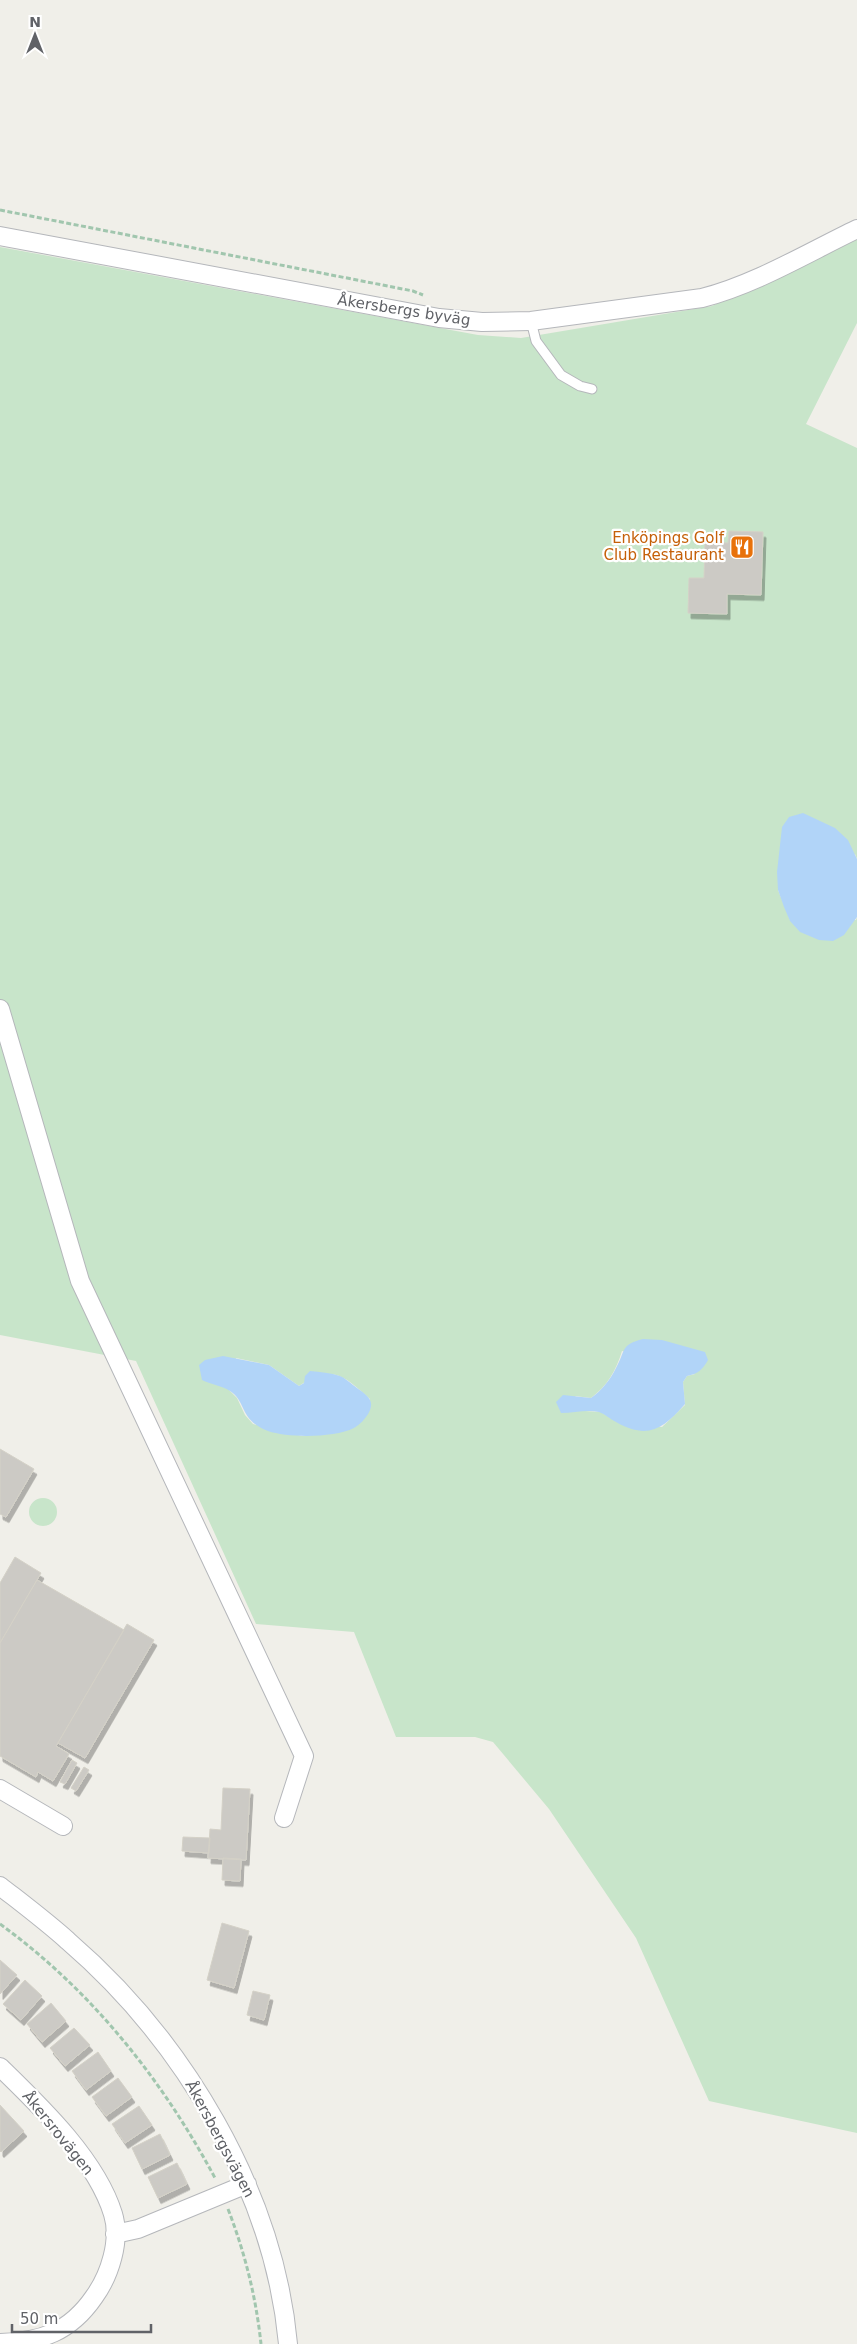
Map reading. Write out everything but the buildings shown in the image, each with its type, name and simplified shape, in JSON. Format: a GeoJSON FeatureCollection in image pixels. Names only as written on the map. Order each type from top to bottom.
{"type":"FeatureCollection","features":[{"type":"Feature","properties":{"kind":"street","name":"Åkersbergs byväg"},"geometry":{"type":"LineString","coordinates":[[0,236],[439,318],[482,322],[531,321],[702,298],[718,294],[786,264],[857,229]]}},
{"type":"Feature","properties":{"kind":"street"},"geometry":{"type":"LineString","coordinates":[[0,1009],[80,1280],[304,1756],[284,1818]]}},
{"type":"Feature","properties":{"kind":"street"},"geometry":{"type":"LineString","coordinates":[[0,1789],[62,1826]]}},
{"type":"Feature","properties":{"kind":"street","name":"Åkersbergsvägen"},"geometry":{"type":"LineString","coordinates":[[0,1886],[69,1941],[131,2005],[196,2088],[247,2184],[266,2237],[276,2274],[285,2315],[288,2344]]}},
{"type":"Feature","properties":{"kind":"street","name":"Åkersrovägen"},"geometry":{"type":"LineString","coordinates":[[0,2067],[55,2125],[85,2161],[104,2191],[113,2215],[115,2234],[113,2253],[104,2283],[74,2320],[54,2333],[27,2342],[0,2343]]}},
{"type":"Feature","properties":{"kind":"street"},"geometry":{"type":"LineString","coordinates":[[115,2234],[138,2229],[247,2184]]}},
{"type":"Feature","properties":{"kind":"lane"},"geometry":{"type":"LineString","coordinates":[[531,321],[536,341],[562,375],[580,386],[592,389]]}},
{"type":"Feature","properties":{"kind":"path"},"geometry":{"type":"LineString","coordinates":[[0,210],[413,291],[426,296],[434,304],[439,318]]}},
{"type":"Feature","properties":{"kind":"path"},"geometry":{"type":"LineString","coordinates":[[0,1924],[29,1946],[85,1998],[130,2048],[176,2108],[215,2177],[242,2246],[257,2307],[262,2344]]}},
{"type":"Feature","properties":{"kind":"green space"},"geometry":{"type":"Polygon","coordinates":[[[857,237],[857,323],[806,424],[857,448],[857,859],[855,854],[778,890],[790,920],[856,920],[857,917],[857,2133],[709,2101],[636,1938],[549,1809],[493,1742],[475,1737],[396,1737],[354,1632],[256,1624],[136,1361],[0,1335],[0,247],[478,335],[521,338],[712,306],[857,237]],[[622,1351],[610,1377],[597,1393],[591,1398],[575,1396],[585,1411],[601,1412],[617,1422],[662,1427],[685,1405],[683,1382],[687,1376],[695,1374],[622,1351]],[[236,1358],[229,1390],[237,1398],[245,1415],[253,1424],[302,1436],[336,1432],[355,1427],[370,1399],[352,1384],[337,1375],[320,1375],[299,1386],[269,1365],[236,1358]]]}},
{"type":"Feature","properties":{"kind":"green space"},"geometry":{"type":"Polygon","coordinates":[[[43,1498],[53,1502],[57,1512],[53,1522],[43,1526],[33,1522],[29,1512],[33,1502],[43,1498]]]}},
{"type":"Feature","properties":{"kind":"water"},"geometry":{"type":"Polygon","coordinates":[[[803,813],[835,828],[848,840],[857,859],[857,917],[844,935],[833,941],[819,940],[800,932],[790,921],[778,890],[777,872],[782,827],[789,817],[803,813]]]}},
{"type":"Feature","properties":{"kind":"water"},"geometry":{"type":"Polygon","coordinates":[[[643,1339],[662,1340],[705,1352],[708,1360],[704,1366],[700,1371],[687,1376],[683,1382],[685,1404],[677,1413],[662,1425],[646,1431],[627,1427],[599,1412],[561,1413],[556,1402],[563,1395],[591,1398],[608,1381],[627,1346],[643,1339]]]}},
{"type":"Feature","properties":{"kind":"water"},"geometry":{"type":"Polygon","coordinates":[[[223,1356],[269,1365],[299,1386],[304,1383],[305,1376],[310,1371],[340,1376],[369,1398],[371,1408],[364,1420],[357,1426],[335,1434],[299,1436],[268,1431],[252,1422],[239,1400],[230,1391],[202,1380],[199,1365],[205,1360],[223,1356]]]}},
{"type":"Feature","properties":{"kind":"place","name":"Enköpings Golf Club Restaurant"},"geometry":{"type":"Point","coordinates":[742,547]}}]}
